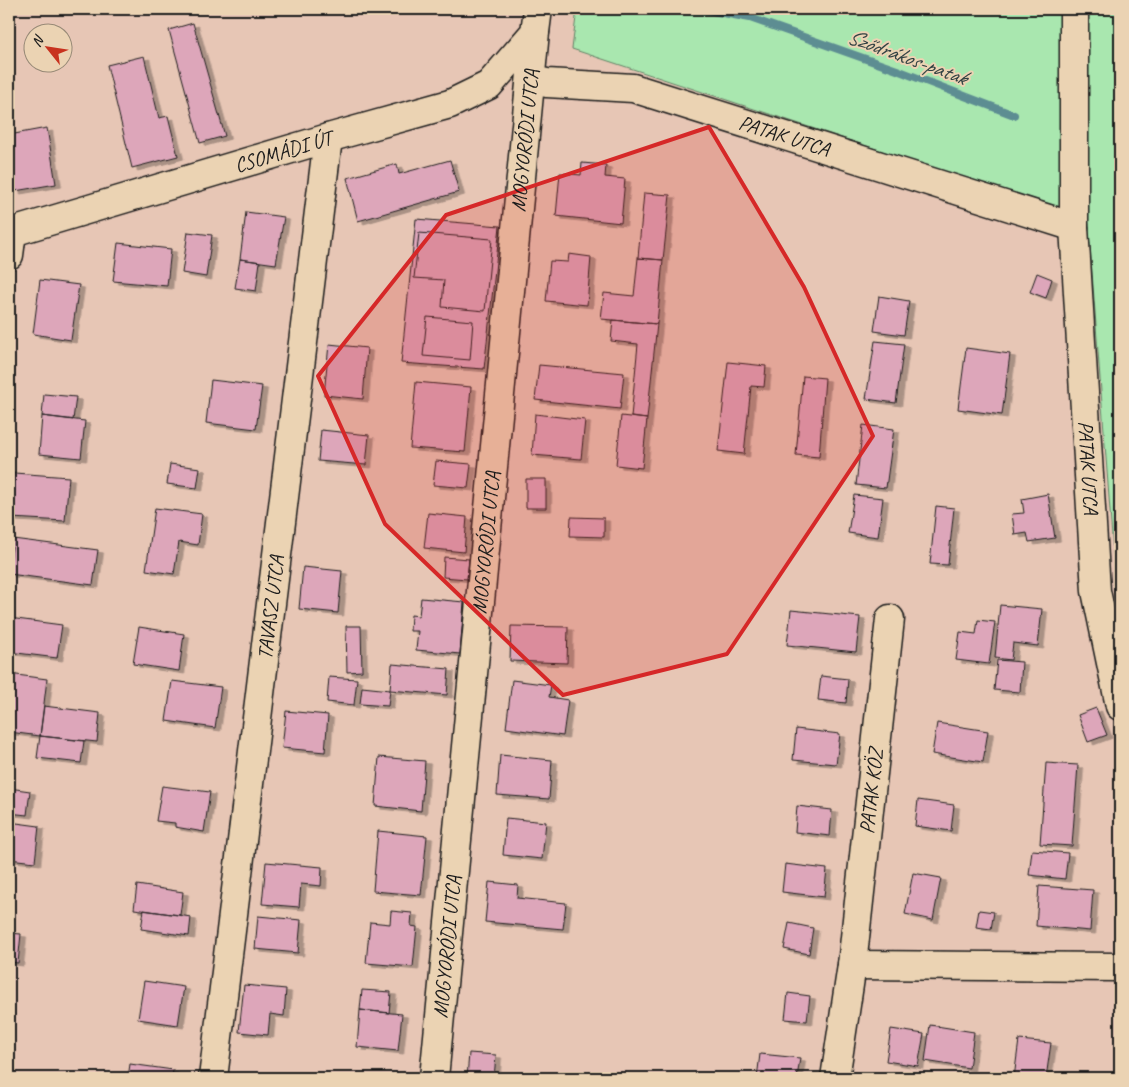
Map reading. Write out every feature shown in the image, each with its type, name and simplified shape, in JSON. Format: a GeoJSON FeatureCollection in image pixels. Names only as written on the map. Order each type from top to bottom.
{"type":"FeatureCollection","features":[{"type":"Feature","properties":{"kind":"street","name":"PATAK UTCA"},"geometry":{"type":"LineString","coordinates":[[1074,9],[1074,227],[1096,591],[1120,706]]}},
{"type":"Feature","properties":{"kind":"street","name":"MOGYORÓDI UTCA"},"geometry":{"type":"LineString","coordinates":[[434,1078],[536,20]]}},
{"type":"Feature","properties":{"kind":"street","name":"CSOMÁDI ÚT"},"geometry":{"type":"LineString","coordinates":[[10,240],[328,138],[450,104],[489,85],[536,20]]}},
{"type":"Feature","properties":{"kind":"street","name":"PATAK UTCA"},"geometry":{"type":"LineString","coordinates":[[489,85],[531,80],[547,83],[633,88],[1074,227]]}},
{"type":"Feature","properties":{"kind":"street","name":"TAVASZ UTCA"},"geometry":{"type":"LineString","coordinates":[[213,1078],[328,138]]}},
{"type":"Feature","properties":{"kind":"street","name":"PATAK KÖZ"},"geometry":{"type":"LineString","coordinates":[[835,1078],[852,964],[890,619]]}},
{"type":"Feature","properties":{"kind":"street"},"geometry":{"type":"LineString","coordinates":[[852,964],[1120,967]]}},
{"type":"Feature","properties":{"kind":"highlighted area"},"geometry":{"type":"Polygon","coordinates":[[[709,127],[804,287],[873,436],[727,654],[563,695],[385,524],[318,376],[446,215],[709,127]]]}},
{"type":"Feature","properties":{"kind":"green space"},"geometry":{"type":"Polygon","coordinates":[[[577,9],[1120,9],[1120,606],[1116,590],[1088,219],[572,49],[577,9]]]}},
{"type":"Feature","properties":{"kind":"building"},"geometry":{"type":"Polygon","coordinates":[[[193,23],[225,136],[200,143],[169,30],[193,23]]]}},
{"type":"Feature","properties":{"kind":"building"},"geometry":{"type":"Polygon","coordinates":[[[144,56],[159,118],[168,116],[178,156],[132,168],[107,65],[144,56]]]}},
{"type":"Feature","properties":{"kind":"building"},"geometry":{"type":"Polygon","coordinates":[[[47,128],[56,184],[15,191],[9,154],[9,135],[47,128]]]}},
{"type":"Feature","properties":{"kind":"building"},"geometry":{"type":"Polygon","coordinates":[[[450,160],[459,192],[358,221],[347,178],[397,164],[399,174],[450,160]]]}},
{"type":"Feature","properties":{"kind":"building"},"geometry":{"type":"Polygon","coordinates":[[[582,163],[606,165],[605,177],[625,179],[621,223],[556,216],[560,173],[581,175],[582,163]]]}},
{"type":"Feature","properties":{"kind":"building"},"geometry":{"type":"Polygon","coordinates":[[[644,193],[670,195],[663,260],[638,258],[644,193]]]}},
{"type":"Feature","properties":{"kind":"building"},"geometry":{"type":"Polygon","coordinates":[[[246,212],[284,217],[276,264],[240,259],[246,212]]]}},
{"type":"Feature","properties":{"kind":"building"},"geometry":{"type":"Polygon","coordinates":[[[416,219],[500,226],[484,369],[401,363],[416,219]]]}},
{"type":"Feature","properties":{"kind":"building"},"geometry":{"type":"Polygon","coordinates":[[[188,232],[212,235],[206,277],[182,273],[188,232]]]}},
{"type":"Feature","properties":{"kind":"building"},"geometry":{"type":"Polygon","coordinates":[[[419,233],[492,239],[485,311],[442,307],[444,280],[414,278],[419,233]]]}},
{"type":"Feature","properties":{"kind":"building"},"geometry":{"type":"Polygon","coordinates":[[[118,243],[171,249],[167,286],[113,281],[118,243]]]}},
{"type":"Feature","properties":{"kind":"building"},"geometry":{"type":"Polygon","coordinates":[[[569,254],[591,257],[587,305],[546,301],[550,261],[568,262],[569,254]]]}},
{"type":"Feature","properties":{"kind":"building"},"geometry":{"type":"Polygon","coordinates":[[[638,258],[663,260],[657,324],[601,319],[604,293],[634,296],[638,258]]]}},
{"type":"Feature","properties":{"kind":"building"},"geometry":{"type":"Polygon","coordinates":[[[240,259],[260,262],[256,291],[235,288],[240,259]]]}},
{"type":"Feature","properties":{"kind":"building"},"geometry":{"type":"Polygon","coordinates":[[[1037,273],[1052,279],[1046,298],[1030,292],[1037,273]]]}},
{"type":"Feature","properties":{"kind":"building"},"geometry":{"type":"Polygon","coordinates":[[[40,280],[79,285],[71,340],[33,334],[40,280]]]}},
{"type":"Feature","properties":{"kind":"building"},"geometry":{"type":"Polygon","coordinates":[[[879,296],[909,301],[904,335],[874,331],[879,296]]]}},
{"type":"Feature","properties":{"kind":"building"},"geometry":{"type":"Polygon","coordinates":[[[427,317],[473,321],[470,360],[423,356],[427,317]]]}},
{"type":"Feature","properties":{"kind":"building"},"geometry":{"type":"Polygon","coordinates":[[[613,320],[657,324],[647,419],[631,417],[638,344],[611,341],[613,320]]]}},
{"type":"Feature","properties":{"kind":"building"},"geometry":{"type":"Polygon","coordinates":[[[875,341],[904,344],[896,403],[866,399],[875,341]]]}},
{"type":"Feature","properties":{"kind":"building"},"geometry":{"type":"Polygon","coordinates":[[[329,344],[367,348],[363,399],[324,395],[329,344]]]}},
{"type":"Feature","properties":{"kind":"building"},"geometry":{"type":"Polygon","coordinates":[[[966,348],[1010,354],[1002,415],[958,409],[966,348]]]}},
{"type":"Feature","properties":{"kind":"building"},"geometry":{"type":"Polygon","coordinates":[[[728,362],[766,366],[764,387],[751,386],[744,454],[718,451],[728,362]]]}},
{"type":"Feature","properties":{"kind":"building"},"geometry":{"type":"Polygon","coordinates":[[[539,365],[624,373],[620,409],[535,400],[539,365]]]}},
{"type":"Feature","properties":{"kind":"building"},"geometry":{"type":"Polygon","coordinates":[[[803,376],[825,378],[819,457],[796,455],[803,376]]]}},
{"type":"Feature","properties":{"kind":"building"},"geometry":{"type":"Polygon","coordinates":[[[211,380],[262,386],[256,429],[206,423],[211,380]]]}},
{"type":"Feature","properties":{"kind":"building"},"geometry":{"type":"Polygon","coordinates":[[[416,382],[471,387],[465,452],[410,448],[416,382]]]}},
{"type":"Feature","properties":{"kind":"building"},"geometry":{"type":"Polygon","coordinates":[[[44,394],[76,397],[73,420],[42,416],[44,394]]]}},
{"type":"Feature","properties":{"kind":"building"},"geometry":{"type":"Polygon","coordinates":[[[535,414],[585,420],[581,459],[532,455],[535,414]]]}},
{"type":"Feature","properties":{"kind":"building"},"geometry":{"type":"Polygon","coordinates":[[[42,416],[85,421],[81,458],[39,454],[42,416]]]}},
{"type":"Feature","properties":{"kind":"building"},"geometry":{"type":"Polygon","coordinates":[[[621,416],[647,419],[642,468],[616,465],[621,416]]]}},
{"type":"Feature","properties":{"kind":"building"},"geometry":{"type":"Polygon","coordinates":[[[863,425],[894,429],[886,488],[856,485],[863,425]]]}},
{"type":"Feature","properties":{"kind":"building"},"geometry":{"type":"Polygon","coordinates":[[[321,430],[369,435],[366,465],[318,461],[321,430]]]}},
{"type":"Feature","properties":{"kind":"building"},"geometry":{"type":"Polygon","coordinates":[[[436,461],[471,464],[468,488],[433,485],[436,461]]]}},
{"type":"Feature","properties":{"kind":"building"},"geometry":{"type":"Polygon","coordinates":[[[170,464],[200,468],[197,488],[167,484],[170,464]]]}},
{"type":"Feature","properties":{"kind":"building"},"geometry":{"type":"Polygon","coordinates":[[[14,473],[69,477],[65,521],[11,518],[14,473]]]}},
{"type":"Feature","properties":{"kind":"building"},"geometry":{"type":"Polygon","coordinates":[[[526,479],[546,479],[546,508],[526,508],[526,479]]]}},
{"type":"Feature","properties":{"kind":"building"},"geometry":{"type":"Polygon","coordinates":[[[1048,494],[1055,538],[1029,542],[1027,533],[1015,535],[1012,514],[1024,513],[1022,499],[1048,494]]]}},
{"type":"Feature","properties":{"kind":"building"},"geometry":{"type":"Polygon","coordinates":[[[854,495],[883,498],[878,537],[848,533],[854,495]]]}},
{"type":"Feature","properties":{"kind":"building"},"geometry":{"type":"Polygon","coordinates":[[[936,506],[954,508],[948,565],[930,564],[936,506]]]}},
{"type":"Feature","properties":{"kind":"building"},"geometry":{"type":"Polygon","coordinates":[[[155,508],[202,514],[198,545],[179,542],[174,574],[146,570],[155,508]]]}},
{"type":"Feature","properties":{"kind":"building"},"geometry":{"type":"Polygon","coordinates":[[[428,513],[467,517],[464,552],[424,548],[428,513]]]}},
{"type":"Feature","properties":{"kind":"building"},"geometry":{"type":"Polygon","coordinates":[[[571,517],[604,518],[604,537],[570,536],[571,517]]]}},
{"type":"Feature","properties":{"kind":"building"},"geometry":{"type":"Polygon","coordinates":[[[13,539],[98,550],[93,585],[9,574],[13,539]]]}},
{"type":"Feature","properties":{"kind":"building"},"geometry":{"type":"Polygon","coordinates":[[[444,557],[469,559],[467,579],[443,577],[444,557]]]}},
{"type":"Feature","properties":{"kind":"building"},"geometry":{"type":"Polygon","coordinates":[[[303,567],[342,571],[338,613],[299,609],[303,567]]]}},
{"type":"Feature","properties":{"kind":"building"},"geometry":{"type":"Polygon","coordinates":[[[421,598],[464,602],[460,654],[416,650],[418,631],[410,631],[411,615],[419,616],[421,598]]]}},
{"type":"Feature","properties":{"kind":"building"},"geometry":{"type":"Polygon","coordinates":[[[1000,605],[1042,609],[1038,646],[1013,643],[1011,660],[995,658],[1000,605]]]}},
{"type":"Feature","properties":{"kind":"building"},"geometry":{"type":"Polygon","coordinates":[[[791,610],[860,617],[856,652],[787,645],[791,610]]]}},
{"type":"Feature","properties":{"kind":"building"},"geometry":{"type":"Polygon","coordinates":[[[9,618],[62,625],[57,658],[9,652],[9,618]]]}},
{"type":"Feature","properties":{"kind":"building"},"geometry":{"type":"Polygon","coordinates":[[[978,620],[995,622],[989,664],[956,660],[960,632],[976,634],[978,620]]]}},
{"type":"Feature","properties":{"kind":"building"},"geometry":{"type":"Polygon","coordinates":[[[346,626],[361,626],[362,671],[347,672],[346,626]]]}},
{"type":"Feature","properties":{"kind":"building"},"geometry":{"type":"Polygon","coordinates":[[[511,626],[568,627],[567,663],[510,661],[511,626]]]}},
{"type":"Feature","properties":{"kind":"building"},"geometry":{"type":"Polygon","coordinates":[[[139,627],[184,634],[179,671],[133,664],[139,627]]]}},
{"type":"Feature","properties":{"kind":"building"},"geometry":{"type":"Polygon","coordinates":[[[997,660],[1022,662],[1020,692],[994,690],[997,660]]]}},
{"type":"Feature","properties":{"kind":"building"},"geometry":{"type":"Polygon","coordinates":[[[392,664],[449,669],[447,695],[390,690],[392,664]]]}},
{"type":"Feature","properties":{"kind":"building"},"geometry":{"type":"Polygon","coordinates":[[[9,674],[47,679],[40,736],[9,732],[9,674]]]}},
{"type":"Feature","properties":{"kind":"building"},"geometry":{"type":"Polygon","coordinates":[[[821,676],[848,679],[846,703],[818,700],[821,676]]]}},
{"type":"Feature","properties":{"kind":"building"},"geometry":{"type":"Polygon","coordinates":[[[329,677],[357,679],[354,705],[327,702],[329,677]]]}},
{"type":"Feature","properties":{"kind":"building"},"geometry":{"type":"Polygon","coordinates":[[[512,680],[551,685],[549,697],[568,700],[563,736],[506,728],[512,680]]]}},
{"type":"Feature","properties":{"kind":"building"},"geometry":{"type":"Polygon","coordinates":[[[172,681],[221,687],[215,728],[166,721],[172,681]]]}},
{"type":"Feature","properties":{"kind":"building"},"geometry":{"type":"Polygon","coordinates":[[[362,687],[390,690],[388,706],[360,704],[362,687]]]}},
{"type":"Feature","properties":{"kind":"building"},"geometry":{"type":"Polygon","coordinates":[[[44,706],[100,713],[97,742],[40,736],[44,706]]]}},
{"type":"Feature","properties":{"kind":"building"},"geometry":{"type":"Polygon","coordinates":[[[1096,708],[1107,735],[1088,742],[1078,715],[1096,708]]]}},
{"type":"Feature","properties":{"kind":"building"},"geometry":{"type":"Polygon","coordinates":[[[286,711],[328,715],[325,752],[282,748],[286,711]]]}},
{"type":"Feature","properties":{"kind":"building"},"geometry":{"type":"Polygon","coordinates":[[[937,723],[988,731],[983,762],[932,754],[937,723]]]}},
{"type":"Feature","properties":{"kind":"building"},"geometry":{"type":"Polygon","coordinates":[[[796,729],[840,734],[836,764],[793,760],[796,729]]]}},
{"type":"Feature","properties":{"kind":"building"},"geometry":{"type":"Polygon","coordinates":[[[40,736],[84,741],[81,763],[37,758],[40,736]]]}},
{"type":"Feature","properties":{"kind":"building"},"geometry":{"type":"Polygon","coordinates":[[[500,755],[552,760],[549,799],[497,795],[500,755]]]}},
{"type":"Feature","properties":{"kind":"building"},"geometry":{"type":"Polygon","coordinates":[[[379,757],[425,761],[421,811],[375,806],[379,757]]]}},
{"type":"Feature","properties":{"kind":"building"},"geometry":{"type":"Polygon","coordinates":[[[1046,763],[1078,765],[1072,846],[1040,844],[1046,763]]]}},
{"type":"Feature","properties":{"kind":"building"},"geometry":{"type":"Polygon","coordinates":[[[162,786],[210,792],[204,832],[175,827],[175,823],[156,821],[162,786]]]}},
{"type":"Feature","properties":{"kind":"building"},"geometry":{"type":"Polygon","coordinates":[[[9,788],[30,791],[27,815],[9,813],[9,788]]]}},
{"type":"Feature","properties":{"kind":"building"},"geometry":{"type":"Polygon","coordinates":[[[918,800],[954,805],[951,831],[915,826],[918,800]]]}},
{"type":"Feature","properties":{"kind":"building"},"geometry":{"type":"Polygon","coordinates":[[[797,806],[832,810],[830,836],[795,832],[797,806]]]}},
{"type":"Feature","properties":{"kind":"building"},"geometry":{"type":"Polygon","coordinates":[[[506,818],[546,822],[542,859],[503,855],[506,818]]]}},
{"type":"Feature","properties":{"kind":"building"},"geometry":{"type":"Polygon","coordinates":[[[9,822],[39,826],[35,862],[9,859],[9,822]]]}},
{"type":"Feature","properties":{"kind":"building"},"geometry":{"type":"Polygon","coordinates":[[[378,831],[427,836],[421,895],[373,891],[378,831]]]}},
{"type":"Feature","properties":{"kind":"building"},"geometry":{"type":"Polygon","coordinates":[[[1032,850],[1068,853],[1065,879],[1029,875],[1032,850]]]}},
{"type":"Feature","properties":{"kind":"building"},"geometry":{"type":"Polygon","coordinates":[[[266,862],[322,867],[321,886],[301,884],[299,907],[262,904],[266,862]]]}},
{"type":"Feature","properties":{"kind":"building"},"geometry":{"type":"Polygon","coordinates":[[[785,864],[827,869],[824,897],[782,892],[785,864]]]}},
{"type":"Feature","properties":{"kind":"building"},"geometry":{"type":"Polygon","coordinates":[[[913,873],[941,878],[933,920],[905,914],[913,873]]]}},
{"type":"Feature","properties":{"kind":"building"},"geometry":{"type":"Polygon","coordinates":[[[489,882],[518,885],[517,898],[566,903],[563,929],[485,922],[489,882]]]}},
{"type":"Feature","properties":{"kind":"building"},"geometry":{"type":"Polygon","coordinates":[[[137,885],[183,892],[180,915],[134,909],[137,885]]]}},
{"type":"Feature","properties":{"kind":"building"},"geometry":{"type":"Polygon","coordinates":[[[1039,886],[1093,890],[1090,931],[1036,926],[1039,886]]]}},
{"type":"Feature","properties":{"kind":"building"},"geometry":{"type":"Polygon","coordinates":[[[144,910],[191,917],[189,936],[141,929],[144,910]]]}},
{"type":"Feature","properties":{"kind":"building"},"geometry":{"type":"Polygon","coordinates":[[[979,910],[994,912],[991,929],[976,927],[979,910]]]}},
{"type":"Feature","properties":{"kind":"building"},"geometry":{"type":"Polygon","coordinates":[[[391,911],[412,913],[411,926],[417,927],[413,967],[366,963],[370,922],[390,924],[391,911]]]}},
{"type":"Feature","properties":{"kind":"building"},"geometry":{"type":"Polygon","coordinates":[[[258,916],[301,920],[298,953],[255,949],[258,916]]]}},
{"type":"Feature","properties":{"kind":"building"},"geometry":{"type":"Polygon","coordinates":[[[789,923],[813,928],[809,954],[784,949],[789,923]]]}},
{"type":"Feature","properties":{"kind":"building"},"geometry":{"type":"Polygon","coordinates":[[[9,933],[21,934],[18,963],[9,962],[9,933]]]}},
{"type":"Feature","properties":{"kind":"building"},"geometry":{"type":"Polygon","coordinates":[[[144,981],[184,987],[178,1025],[138,1019],[144,981]]]}},
{"type":"Feature","properties":{"kind":"building"},"geometry":{"type":"Polygon","coordinates":[[[244,985],[286,989],[284,1016],[270,1014],[268,1035],[239,1032],[244,985]]]}},
{"type":"Feature","properties":{"kind":"building"},"geometry":{"type":"Polygon","coordinates":[[[362,990],[391,992],[389,1013],[360,1010],[362,990]]]}},
{"type":"Feature","properties":{"kind":"building"},"geometry":{"type":"Polygon","coordinates":[[[788,993],[810,996],[807,1021],[785,1019],[788,993]]]}},
{"type":"Feature","properties":{"kind":"building"},"geometry":{"type":"Polygon","coordinates":[[[360,1010],[402,1014],[398,1051],[357,1047],[360,1010]]]}},
{"type":"Feature","properties":{"kind":"building"},"geometry":{"type":"Polygon","coordinates":[[[930,1025],[974,1032],[969,1068],[925,1061],[930,1025]]]}},
{"type":"Feature","properties":{"kind":"building"},"geometry":{"type":"Polygon","coordinates":[[[891,1029],[924,1034],[918,1066],[886,1061],[891,1029]]]}},
{"type":"Feature","properties":{"kind":"building"},"geometry":{"type":"Polygon","coordinates":[[[1019,1040],[1051,1043],[1046,1078],[1014,1078],[1019,1040]]]}},
{"type":"Feature","properties":{"kind":"building"},"geometry":{"type":"Polygon","coordinates":[[[469,1053],[496,1055],[494,1078],[467,1078],[469,1053]]]}},
{"type":"Feature","properties":{"kind":"building"},"geometry":{"type":"Polygon","coordinates":[[[760,1054],[800,1058],[797,1078],[757,1078],[760,1054]]]}},
{"type":"Feature","properties":{"kind":"building"},"geometry":{"type":"Polygon","coordinates":[[[130,1064],[173,1070],[172,1078],[128,1078],[130,1064]]]}},
{"type":"Feature","properties":{"kind":"waterway","name":"Sződrákos-patak"},"geometry":{"type":"LineString","coordinates":[[702,9],[750,18],[897,70],[1014,115]]}}]}
